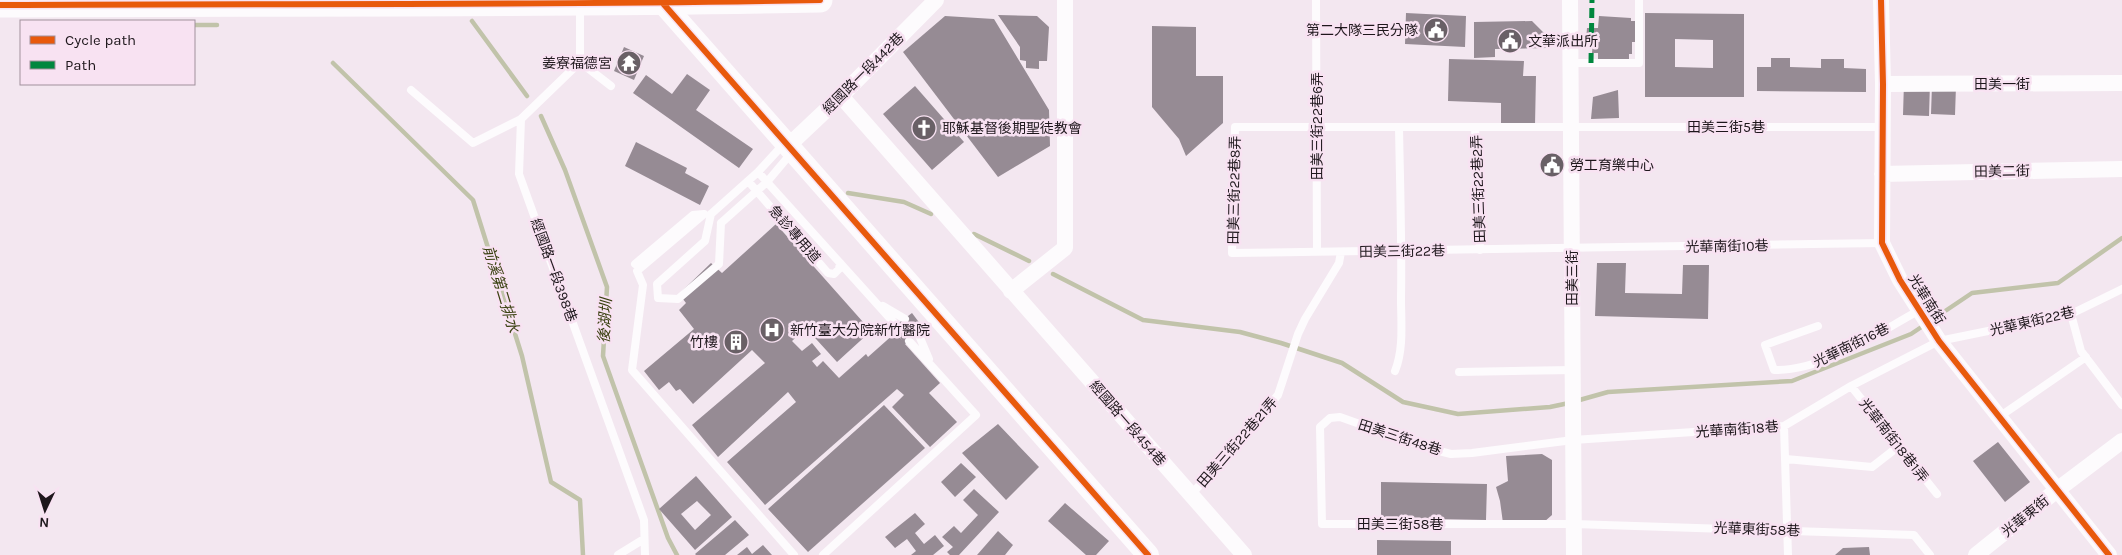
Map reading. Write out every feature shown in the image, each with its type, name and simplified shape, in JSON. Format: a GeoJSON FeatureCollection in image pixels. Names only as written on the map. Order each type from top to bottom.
{"type":"FeatureCollection","features":[{"type":"Feature","properties":{"kind":"main road"},"geometry":{"type":"LineString","coordinates":[[0,5],[820,0]]}},
{"type":"Feature","properties":{"kind":"street","name":"經國路一段442巷"},"geometry":{"type":"LineString","coordinates":[[788,146],[841,96],[936,0]]}},
{"type":"Feature","properties":{"kind":"street"},"geometry":{"type":"LineString","coordinates":[[1012,292],[1065,248],[1065,0]]}},
{"type":"Feature","properties":{"kind":"street","name":"田美三街"},"geometry":{"type":"LineString","coordinates":[[1570,0],[1574,555]]}},
{"type":"Feature","properties":{"kind":"street","name":"光華南街"},"geometry":{"type":"LineString","coordinates":[[1880,0],[1883,84],[1882,244],[1918,311],[1939,341],[2109,555]]}},
{"type":"Feature","properties":{"kind":"street"},"geometry":{"type":"LineString","coordinates":[[662,2],[1148,555]]}},
{"type":"Feature","properties":{"kind":"street","name":"田美一街"},"geometry":{"type":"LineString","coordinates":[[1883,84],[2122,84]]}},
{"type":"Feature","properties":{"kind":"street","name":"經國路一段454巷"},"geometry":{"type":"LineString","coordinates":[[841,96],[1244,555]]}},
{"type":"Feature","properties":{"kind":"street","name":"田美二街"},"geometry":{"type":"LineString","coordinates":[[1882,174],[2122,169]]}},
{"type":"Feature","properties":{"kind":"street","name":"光華東街"},"geometry":{"type":"LineString","coordinates":[[1976,555],[2056,490],[2122,441]]}},
{"type":"Feature","properties":{"kind":"lane","name":"田美三街22巷6弄"},"geometry":{"type":"LineString","coordinates":[[1316,0],[1317,252]]}},
{"type":"Feature","properties":{"kind":"lane"},"geometry":{"type":"LineString","coordinates":[[1570,63],[1639,63],[1639,0]]}},
{"type":"Feature","properties":{"kind":"lane"},"geometry":{"type":"LineString","coordinates":[[411,90],[473,143],[521,119],[580,62],[580,2]]}},
{"type":"Feature","properties":{"kind":"lane"},"geometry":{"type":"LineString","coordinates":[[580,62],[611,86]]}},
{"type":"Feature","properties":{"kind":"lane","name":"經國路一段398巷"},"geometry":{"type":"LineString","coordinates":[[521,119],[519,174],[644,520],[645,555]]}},
{"type":"Feature","properties":{"kind":"lane","name":"田美三街5巷"},"geometry":{"type":"LineString","coordinates":[[1235,127],[1882,127]]}},
{"type":"Feature","properties":{"kind":"lane","name":"田美三街22巷8弄"},"geometry":{"type":"LineString","coordinates":[[1232,253],[1235,127]]}},
{"type":"Feature","properties":{"kind":"lane"},"geometry":{"type":"LineString","coordinates":[[1395,371],[1399,362],[1402,251],[1399,127]]}},
{"type":"Feature","properties":{"kind":"lane","name":"田美三街22巷2弄"},"geometry":{"type":"LineString","coordinates":[[1475,127],[1480,250]]}},
{"type":"Feature","properties":{"kind":"lane","name":"經國路一段442巷"},"geometry":{"type":"LineString","coordinates":[[707,214],[758,172],[780,148],[788,146],[788,157],[768,182],[721,223]]}},
{"type":"Feature","properties":{"kind":"lane"},"geometry":{"type":"LineString","coordinates":[[758,172],[896,325]]}},
{"type":"Feature","properties":{"kind":"lane","name":"急診專用道"},"geometry":{"type":"LineString","coordinates":[[748,181],[828,273],[834,274],[839,268],[840,263]]}},
{"type":"Feature","properties":{"kind":"lane"},"geometry":{"type":"LineString","coordinates":[[635,264],[693,216],[707,214],[721,223],[719,264],[678,299],[658,298],[658,284],[704,241],[707,214]]}},
{"type":"Feature","properties":{"kind":"lane"},"geometry":{"type":"LineString","coordinates":[[707,214],[637,271],[643,285],[632,370],[794,555]]}},
{"type":"Feature","properties":{"kind":"lane","name":"光華南街10巷"},"geometry":{"type":"LineString","coordinates":[[1572,249],[1882,244]]}},
{"type":"Feature","properties":{"kind":"lane","name":"田美三街22巷"},"geometry":{"type":"LineString","coordinates":[[1232,253],[1572,249]]}},
{"type":"Feature","properties":{"kind":"lane","name":"田美三街22巷21弄"},"geometry":{"type":"LineString","coordinates":[[1191,495],[1278,395],[1297,337],[1305,319],[1339,263],[1341,252]]}},
{"type":"Feature","properties":{"kind":"lane","name":"光華東街22巷"},"geometry":{"type":"LineString","coordinates":[[1939,341],[2071,314],[2122,289]]}},
{"type":"Feature","properties":{"kind":"lane"},"geometry":{"type":"LineString","coordinates":[[876,302],[905,318]]}},
{"type":"Feature","properties":{"kind":"lane","name":"光華南街16巷"},"geometry":{"type":"LineString","coordinates":[[1818,326],[1765,345],[1774,370],[1792,370],[1825,360],[1918,311]]}},
{"type":"Feature","properties":{"kind":"lane"},"geometry":{"type":"LineString","coordinates":[[2071,314],[2081,351],[2122,404]]}},
{"type":"Feature","properties":{"kind":"lane"},"geometry":{"type":"LineString","coordinates":[[918,333],[932,366]]}},
{"type":"Feature","properties":{"kind":"lane"},"geometry":{"type":"LineString","coordinates":[[823,555],[976,415],[909,341]]}},
{"type":"Feature","properties":{"kind":"lane","name":"光華南街18巷"},"geometry":{"type":"LineString","coordinates":[[1573,440],[1784,426],[1851,386],[1939,341]]}},
{"type":"Feature","properties":{"kind":"lane"},"geometry":{"type":"LineString","coordinates":[[1999,417],[2086,357]]}},
{"type":"Feature","properties":{"kind":"lane"},"geometry":{"type":"LineString","coordinates":[[1459,372],[1573,370]]}},
{"type":"Feature","properties":{"kind":"lane","name":"光華南街18巷1弄"},"geometry":{"type":"LineString","coordinates":[[1851,386],[1937,494]]}},
{"type":"Feature","properties":{"kind":"lane","name":"田美三街48巷"},"geometry":{"type":"LineString","coordinates":[[1320,427],[1330,418],[1340,418],[1427,448],[1451,454],[1573,440]]}},
{"type":"Feature","properties":{"kind":"lane"},"geometry":{"type":"LineString","coordinates":[[1784,426],[1788,555]]}},
{"type":"Feature","properties":{"kind":"lane","name":"田美三街58巷"},"geometry":{"type":"LineString","coordinates":[[1320,427],[1322,524],[1574,524]]}},
{"type":"Feature","properties":{"kind":"lane"},"geometry":{"type":"LineString","coordinates":[[1786,458],[1872,467],[1899,446]]}},
{"type":"Feature","properties":{"kind":"lane","name":"光華東街58巷"},"geometry":{"type":"LineString","coordinates":[[1574,524],[1914,535],[1930,555]]}},
{"type":"Feature","properties":{"kind":"lane"},"geometry":{"type":"LineString","coordinates":[[618,555],[644,539]]}},
{"type":"Feature","properties":{"kind":"building","name":"第二大隊三民分隊"},"geometry":{"type":"Polygon","coordinates":[[[1406,13],[1466,16],[1465,47],[1405,44],[1406,13]]]}},
{"type":"Feature","properties":{"kind":"building"},"geometry":{"type":"Polygon","coordinates":[[[1645,13],[1744,14],[1744,97],[1645,97],[1645,13]],[[1675,39],[1675,67],[1713,68],[1713,40],[1675,39]]]}},
{"type":"Feature","properties":{"kind":"building"},"geometry":{"type":"Polygon","coordinates":[[[998,15],[1037,16],[1049,27],[1047,61],[1039,61],[1039,69],[1026,68],[1026,61],[1020,60],[1020,47],[998,15]]]}},
{"type":"Feature","properties":{"kind":"building"},"geometry":{"type":"Polygon","coordinates":[[[945,16],[994,19],[1049,110],[1050,146],[998,177],[903,52],[945,16]]]}},
{"type":"Feature","properties":{"kind":"building"},"geometry":{"type":"Polygon","coordinates":[[[1599,16],[1631,18],[1631,21],[1637,21],[1636,42],[1632,42],[1632,54],[1629,54],[1629,61],[1606,66],[1607,59],[1598,59],[1598,53],[1592,53],[1593,42],[1586,41],[1587,28],[1598,28],[1599,16]]]}},
{"type":"Feature","properties":{"kind":"building","name":"文華派出所"},"geometry":{"type":"Polygon","coordinates":[[[1532,21],[1545,34],[1546,48],[1495,49],[1495,57],[1474,58],[1474,22],[1532,21]]]}},
{"type":"Feature","properties":{"kind":"building"},"geometry":{"type":"Polygon","coordinates":[[[1152,26],[1196,27],[1196,76],[1223,76],[1223,123],[1186,156],[1179,139],[1152,107],[1152,26]]]}},
{"type":"Feature","properties":{"kind":"building","name":"姜寮福德宮"},"geometry":{"type":"Polygon","coordinates":[[[624,47],[644,56],[634,80],[614,71],[624,47]]]}},
{"type":"Feature","properties":{"kind":"building"},"geometry":{"type":"Polygon","coordinates":[[[1771,58],[1790,58],[1790,67],[1821,68],[1821,59],[1844,59],[1844,68],[1866,69],[1866,92],[1757,91],[1757,67],[1771,67],[1771,58]]]}},
{"type":"Feature","properties":{"kind":"building"},"geometry":{"type":"Polygon","coordinates":[[[1449,59],[1524,61],[1523,76],[1536,76],[1535,125],[1501,124],[1501,103],[1448,101],[1449,59]]]}},
{"type":"Feature","properties":{"kind":"building"},"geometry":{"type":"Polygon","coordinates":[[[687,74],[710,90],[696,110],[753,149],[739,168],[633,93],[646,75],[672,94],[687,74]]]}},
{"type":"Feature","properties":{"kind":"building"},"geometry":{"type":"Polygon","coordinates":[[[1904,82],[1930,83],[1929,116],[1903,115],[1904,82]]]}},
{"type":"Feature","properties":{"kind":"building"},"geometry":{"type":"Polygon","coordinates":[[[1932,85],[1956,86],[1955,115],[1931,114],[1932,85]]]}},
{"type":"Feature","properties":{"kind":"building","name":"耶穌基督後期聖徒教會"},"geometry":{"type":"Polygon","coordinates":[[[915,86],[964,142],[932,170],[883,114],[915,86]]]}},
{"type":"Feature","properties":{"kind":"building"},"geometry":{"type":"Polygon","coordinates":[[[1618,90],[1619,118],[1591,119],[1593,97],[1618,90]]]}},
{"type":"Feature","properties":{"kind":"building"},"geometry":{"type":"Polygon","coordinates":[[[636,142],[687,168],[685,173],[709,186],[700,205],[625,166],[636,142]]]}},
{"type":"Feature","properties":{"kind":"building","name":"竹樓"},"geometry":{"type":"Polygon","coordinates":[[[776,224],[871,331],[837,362],[806,328],[792,341],[802,351],[812,343],[821,354],[812,361],[817,367],[823,361],[839,378],[866,354],[868,357],[895,333],[902,340],[892,328],[912,313],[924,329],[905,344],[940,383],[929,393],[957,422],[930,447],[892,407],[904,395],[897,389],[765,505],[727,462],[796,402],[788,392],[718,457],[692,425],[765,363],[752,350],[693,404],[680,389],[676,391],[669,382],[659,390],[644,371],[694,329],[679,310],[686,303],[679,294],[711,263],[722,273],[776,224]]]}},
{"type":"Feature","properties":{"kind":"building"},"geometry":{"type":"Polygon","coordinates":[[[1597,263],[1626,263],[1625,293],[1682,294],[1683,265],[1709,265],[1708,319],[1595,316],[1597,263]]]}},
{"type":"Feature","properties":{"kind":"building"},"geometry":{"type":"Polygon","coordinates":[[[884,405],[925,448],[808,552],[768,509],[884,405]]]}},
{"type":"Feature","properties":{"kind":"building"},"geometry":{"type":"Polygon","coordinates":[[[998,424],[1039,467],[1006,500],[962,453],[998,424]]]}},
{"type":"Feature","properties":{"kind":"building"},"geometry":{"type":"Polygon","coordinates":[[[1998,442],[2030,482],[2005,502],[1973,461],[1998,442]]]}},
{"type":"Feature","properties":{"kind":"building"},"geometry":{"type":"Polygon","coordinates":[[[1542,454],[1552,460],[1552,515],[1544,522],[1503,523],[1496,487],[1508,481],[1506,456],[1542,454]]]}},
{"type":"Feature","properties":{"kind":"building"},"geometry":{"type":"Polygon","coordinates":[[[961,463],[976,477],[955,497],[941,482],[961,463]]]}},
{"type":"Feature","properties":{"kind":"building"},"geometry":{"type":"Polygon","coordinates":[[[696,476],[732,517],[695,550],[659,509],[696,476]],[[697,501],[681,514],[695,530],[711,515],[697,501]]]}},
{"type":"Feature","properties":{"kind":"building"},"geometry":{"type":"Polygon","coordinates":[[[1381,482],[1487,484],[1486,520],[1381,518],[1381,482]]]}},
{"type":"Feature","properties":{"kind":"building"},"geometry":{"type":"Polygon","coordinates":[[[974,489],[999,512],[959,555],[950,555],[947,552],[953,547],[942,537],[954,526],[961,533],[978,515],[963,500],[974,489]]]}},
{"type":"Feature","properties":{"kind":"building"},"geometry":{"type":"Polygon","coordinates":[[[1065,503],[1109,541],[1096,555],[1086,555],[1048,521],[1065,503]]]}},
{"type":"Feature","properties":{"kind":"building"},"geometry":{"type":"Polygon","coordinates":[[[915,513],[925,524],[915,533],[924,544],[935,535],[944,546],[933,555],[911,555],[916,551],[907,539],[895,548],[885,537],[915,513]]]}},
{"type":"Feature","properties":{"kind":"building"},"geometry":{"type":"Polygon","coordinates":[[[735,520],[749,535],[725,555],[695,554],[735,520]]]}},
{"type":"Feature","properties":{"kind":"building"},"geometry":{"type":"Polygon","coordinates":[[[998,531],[1013,545],[1005,555],[977,555],[998,531]]]}},
{"type":"Feature","properties":{"kind":"building"},"geometry":{"type":"Polygon","coordinates":[[[1377,540],[1451,541],[1451,555],[1377,555],[1377,540]]]}},
{"type":"Feature","properties":{"kind":"building"},"geometry":{"type":"Polygon","coordinates":[[[763,545],[772,555],[737,555],[747,547],[752,554],[763,545]]]}},
{"type":"Feature","properties":{"kind":"building"},"geometry":{"type":"Polygon","coordinates":[[[1869,547],[1870,555],[1835,555],[1843,548],[1869,547]]]}},
{"type":"Feature","properties":{"kind":"waterway","name":"後湖圳"},"geometry":{"type":"LineString","coordinates":[[472,21],[527,96]]}},
{"type":"Feature","properties":{"kind":"waterway","name":"前溪第二排水"},"geometry":{"type":"LineString","coordinates":[[195,25],[217,25]]}},
{"type":"Feature","properties":{"kind":"waterway","name":"前溪第二排水"},"geometry":{"type":"LineString","coordinates":[[333,63],[473,200],[522,356],[551,482],[580,500],[583,555]]}},
{"type":"Feature","properties":{"kind":"waterway","name":"後湖圳"},"geometry":{"type":"LineString","coordinates":[[541,116],[565,170],[607,287],[603,356],[668,538],[677,555]]}},
{"type":"Feature","properties":{"kind":"waterway"},"geometry":{"type":"LineString","coordinates":[[848,193],[904,202],[931,214]]}},
{"type":"Feature","properties":{"kind":"waterway"},"geometry":{"type":"LineString","coordinates":[[974,234],[1029,261]]}},
{"type":"Feature","properties":{"kind":"waterway"},"geometry":{"type":"LineString","coordinates":[[1576,401],[1608,392],[1792,381],[1911,334],[1972,293],[2058,283],[2122,238]]}},
{"type":"Feature","properties":{"kind":"waterway"},"geometry":{"type":"LineString","coordinates":[[1053,274],[1143,320],[1240,332],[1342,363],[1403,402],[1458,414],[1550,407],[1569,403]]}},
{"type":"Feature","properties":{"kind":"marked path"},"geometry":{"type":"LineString","coordinates":[[1591,63],[1592,0]]}},
{"type":"Feature","properties":{"kind":"cycle path"},"geometry":{"type":"LineString","coordinates":[[660,0],[1148,555]]}},
{"type":"Feature","properties":{"kind":"cycle path"},"geometry":{"type":"LineString","coordinates":[[0,5],[513,4],[820,0]]}},
{"type":"Feature","properties":{"kind":"cycle path"},"geometry":{"type":"LineString","coordinates":[[1881,0],[1883,84],[1882,243],[1900,280],[1939,341],[2109,555]]}},
{"type":"Feature","properties":{"kind":"place","name":"第二大隊三民分隊"},"geometry":{"type":"Point","coordinates":[1436,30]}},
{"type":"Feature","properties":{"kind":"place","name":"文華派出所"},"geometry":{"type":"Point","coordinates":[1510,41]}},
{"type":"Feature","properties":{"kind":"place","name":"姜寮福德宮"},"geometry":{"type":"Point","coordinates":[629,63]}},
{"type":"Feature","properties":{"kind":"place","name":"耶穌基督後期聖徒教會"},"geometry":{"type":"Point","coordinates":[924,128]}},
{"type":"Feature","properties":{"kind":"place","name":"勞工育樂中心"},"geometry":{"type":"Point","coordinates":[1552,165]}},
{"type":"Feature","properties":{"kind":"place","name":"新竹臺大分院新竹醫院"},"geometry":{"type":"Point","coordinates":[772,330]}},
{"type":"Feature","properties":{"kind":"place","name":"竹樓"},"geometry":{"type":"Point","coordinates":[736,342]}}]}
